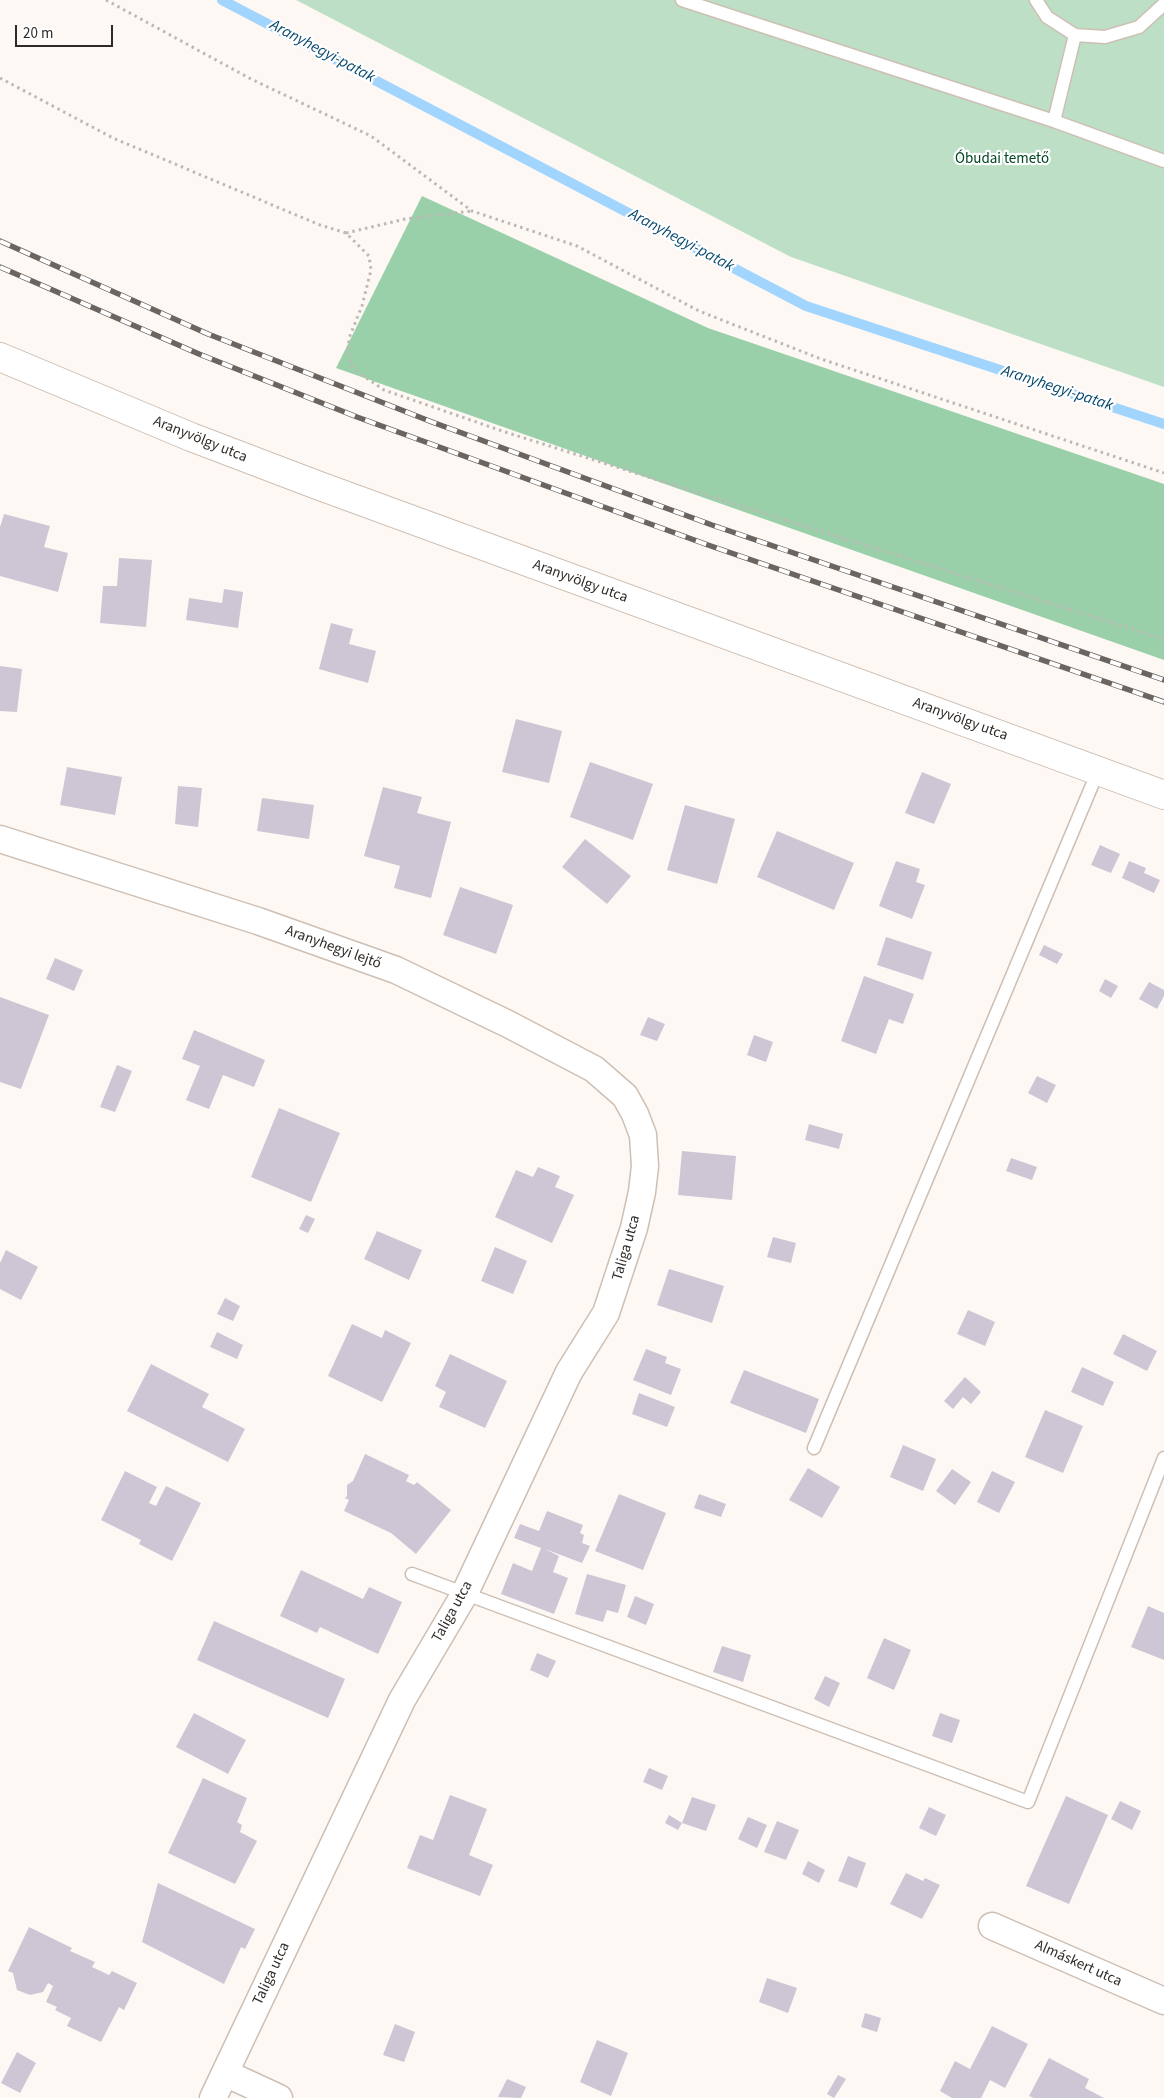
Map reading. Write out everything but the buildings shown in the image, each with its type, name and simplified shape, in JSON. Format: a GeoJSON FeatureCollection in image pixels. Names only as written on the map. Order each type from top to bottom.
{"type":"FeatureCollection","features":[{"type":"Feature","properties":{"kind":"street","name":"Aranyvölgy utca"},"geometry":{"type":"LineString","coordinates":[[0,357],[191,437],[308,482],[1164,795]]}},
{"type":"Feature","properties":{"kind":"street","name":"Aranyhegyi lejtő"},"geometry":{"type":"LineString","coordinates":[[0,839],[258,921],[396,970],[508,1024],[594,1069],[625,1096],[635,1114]]}},
{"type":"Feature","properties":{"kind":"street","name":"Taliga utca"},"geometry":{"type":"LineString","coordinates":[[213,2098],[402,1700],[464,1595],[569,1372],[606,1313],[634,1228],[642,1192],[645,1166],[643,1135],[635,1114]]}},
{"type":"Feature","properties":{"kind":"street","name":"Almáskert utca"},"geometry":{"type":"LineString","coordinates":[[992,1926],[1164,2001]]}},
{"type":"Feature","properties":{"kind":"street"},"geometry":{"type":"LineString","coordinates":[[225,2073],[279,2098]]}},
{"type":"Feature","properties":{"kind":"lane"},"geometry":{"type":"LineString","coordinates":[[682,0],[1054,121],[1164,161]]}},
{"type":"Feature","properties":{"kind":"lane"},"geometry":{"type":"LineString","coordinates":[[1036,0],[1047,17],[1075,35],[1105,37],[1138,26],[1164,4]]}},
{"type":"Feature","properties":{"kind":"lane"},"geometry":{"type":"LineString","coordinates":[[1054,121],[1075,35]]}},
{"type":"Feature","properties":{"kind":"lane"},"geometry":{"type":"LineString","coordinates":[[814,1448],[1098,771]]}},
{"type":"Feature","properties":{"kind":"lane"},"geometry":{"type":"LineString","coordinates":[[412,1574],[464,1595],[1028,1802],[1164,1458]]}},
{"type":"Feature","properties":{"kind":"path"},"geometry":{"type":"LineString","coordinates":[[106,0],[252,79],[371,136],[472,211],[577,246],[699,311],[821,359],[1164,473]]}},
{"type":"Feature","properties":{"kind":"path"},"geometry":{"type":"LineString","coordinates":[[0,78],[113,138],[320,225],[346,232],[405,219],[472,211]]}},
{"type":"Feature","properties":{"kind":"path"},"geometry":{"type":"LineString","coordinates":[[346,232],[369,256],[371,270],[362,306],[349,338],[348,354],[353,369],[384,390],[505,432],[1164,639]]}},
{"type":"Feature","properties":{"kind":"green space","name":"Óbudai temető"},"geometry":{"type":"Polygon","coordinates":[[[296,0],[1164,0],[1164,387],[791,257],[296,0]]]}},
{"type":"Feature","properties":{"kind":"green space"},"geometry":{"type":"Polygon","coordinates":[[[422,196],[708,328],[1164,484],[1164,660],[336,368],[422,196]]]}},
{"type":"Feature","properties":{"kind":"waterway","name":"Aranyhegyi-patak"},"geometry":{"type":"LineString","coordinates":[[222,0],[806,306],[1164,424]]}},
{"type":"Feature","properties":{"kind":"railway"},"geometry":{"type":"LineString","coordinates":[[0,241],[208,334],[432,422],[712,525],[1164,680]]}},
{"type":"Feature","properties":{"kind":"railway"},"geometry":{"type":"LineString","coordinates":[[0,267],[199,354],[357,417],[708,545],[1164,702]]}}]}
